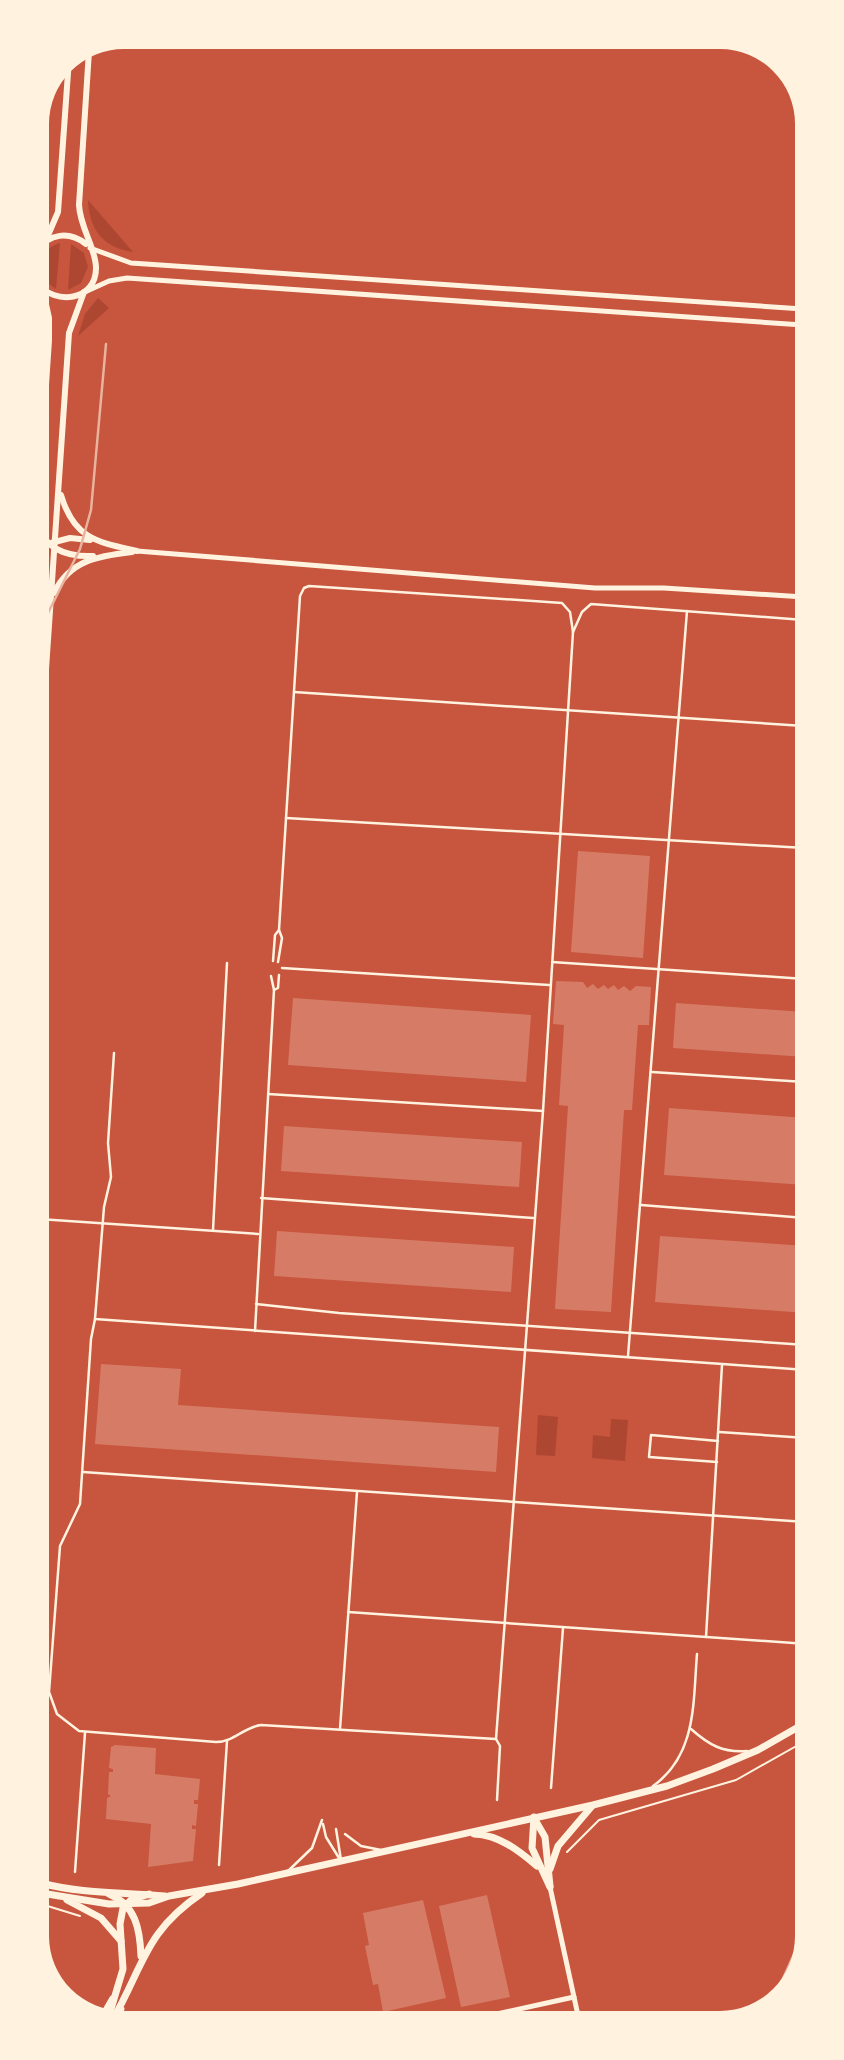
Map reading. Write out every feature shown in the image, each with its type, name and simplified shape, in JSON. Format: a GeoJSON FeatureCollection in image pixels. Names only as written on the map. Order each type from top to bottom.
{"type":"FeatureCollection","features":[{"type":"Feature","properties":{"kind":"main road"},"geometry":{"type":"LineString","coordinates":[[49,1895],[125,1904],[149,1903],[169,1896],[205,1891],[645,1792],[758,1750],[795,1730]]}},
{"type":"Feature","properties":{"kind":"main road"},"geometry":{"type":"LineString","coordinates":[[550,1869],[558,1846],[593,1805]]}},
{"type":"Feature","properties":{"kind":"main road"},"geometry":{"type":"LineString","coordinates":[[534,1817],[532,1848],[537,1866],[550,1887]]}},
{"type":"Feature","properties":{"kind":"main road"},"geometry":{"type":"LineString","coordinates":[[534,1817],[545,1836],[550,1887]]}},
{"type":"Feature","properties":{"kind":"main road"},"geometry":{"type":"LineString","coordinates":[[466,1833],[489,1835],[506,1843],[537,1866]]}},
{"type":"Feature","properties":{"kind":"main road"},"geometry":{"type":"LineString","coordinates":[[49,1883],[109,1894],[169,1896]]}},
{"type":"Feature","properties":{"kind":"main road"},"geometry":{"type":"LineString","coordinates":[[118,2011],[141,1957],[172,1914],[205,1891]]}},
{"type":"Feature","properties":{"kind":"main road"},"geometry":{"type":"LineString","coordinates":[[109,1894],[125,1904],[139,1930],[141,1957]]}},
{"type":"Feature","properties":{"kind":"main road"},"geometry":{"type":"LineString","coordinates":[[125,1904],[149,1894]]}},
{"type":"Feature","properties":{"kind":"main road"},"geometry":{"type":"LineString","coordinates":[[60,1897],[106,1921],[118,1934],[124,1951]]}},
{"type":"Feature","properties":{"kind":"main road"},"geometry":{"type":"LineString","coordinates":[[114,2010],[124,1969],[120,1924],[125,1904]]}},
{"type":"Feature","properties":{"kind":"street"},"geometry":{"type":"LineString","coordinates":[[49,628],[69,333],[84,292],[96,272],[81,224],[79,205],[89,58]]}},
{"type":"Feature","properties":{"kind":"street"},"geometry":{"type":"LineString","coordinates":[[49,233],[58,212],[68,75]]}},
{"type":"Feature","properties":{"kind":"street"},"geometry":{"type":"LineString","coordinates":[[49,239],[68,236],[131,263],[795,308]]}},
{"type":"Feature","properties":{"kind":"street"},"geometry":{"type":"LineString","coordinates":[[49,291],[64,299],[109,281],[127,278],[795,324]]}},
{"type":"Feature","properties":{"kind":"street"},"geometry":{"type":"LineString","coordinates":[[49,318],[49,340]]}},
{"type":"Feature","properties":{"kind":"street"},"geometry":{"type":"LineString","coordinates":[[59,489],[70,518],[96,541]]}},
{"type":"Feature","properties":{"kind":"street"},"geometry":{"type":"LineString","coordinates":[[55,545],[76,538],[137,551],[595,588],[664,587],[795,596]]}},
{"type":"Feature","properties":{"kind":"street"},"geometry":{"type":"LineString","coordinates":[[49,544],[71,555],[94,556],[137,551]]}},
{"type":"Feature","properties":{"kind":"street"},"geometry":{"type":"LineString","coordinates":[[51,599],[68,573],[94,556]]}},
{"type":"Feature","properties":{"kind":"street"},"geometry":{"type":"LineString","coordinates":[[550,1887],[577,2011]]}},
{"type":"Feature","properties":{"kind":"street"},"geometry":{"type":"LineString","coordinates":[[105,2009],[117,1989]]}},
{"type":"Feature","properties":{"kind":"street"},"geometry":{"type":"LineString","coordinates":[[510,2011],[574,1997]]}},
{"type":"Feature","properties":{"kind":"lane"},"geometry":{"type":"LineString","coordinates":[[275,961],[282,938],[279,930],[303,588],[309,586],[562,603],[570,612],[573,632],[569,711],[527,1325],[503,1623],[496,1739],[500,1746],[498,1800]]}},
{"type":"Feature","properties":{"kind":"lane"},"geometry":{"type":"LineString","coordinates":[[573,632],[582,612],[592,604],[795,619]]}},
{"type":"Feature","properties":{"kind":"lane"},"geometry":{"type":"LineString","coordinates":[[628,1356],[661,971],[668,841],[687,611]]}},
{"type":"Feature","properties":{"kind":"lane"},"geometry":{"type":"LineString","coordinates":[[294,692],[795,725]]}},
{"type":"Feature","properties":{"kind":"lane"},"geometry":{"type":"LineString","coordinates":[[286,818],[795,847]]}},
{"type":"Feature","properties":{"kind":"lane"},"geometry":{"type":"LineString","coordinates":[[552,962],[795,978]]}},
{"type":"Feature","properties":{"kind":"lane"},"geometry":{"type":"LineString","coordinates":[[213,1230],[228,963]]}},
{"type":"Feature","properties":{"kind":"lane"},"geometry":{"type":"LineString","coordinates":[[282,968],[549,985]]}},
{"type":"Feature","properties":{"kind":"lane"},"geometry":{"type":"LineString","coordinates":[[274,990],[278,988],[279,975]]}},
{"type":"Feature","properties":{"kind":"lane"},"geometry":{"type":"LineString","coordinates":[[255,1331],[258,1234],[274,990],[271,976]]}},
{"type":"Feature","properties":{"kind":"lane"},"geometry":{"type":"LineString","coordinates":[[114,1054],[108,1143],[111,1177],[103,1221],[96,1314],[91,1336],[79,1510],[60,1546],[49,1692],[57,1714],[69,1725],[85,1732],[227,1741],[257,1725],[496,1739]]}},
{"type":"Feature","properties":{"kind":"lane"},"geometry":{"type":"LineString","coordinates":[[652,1072],[795,1081]]}},
{"type":"Feature","properties":{"kind":"lane"},"geometry":{"type":"LineString","coordinates":[[268,1094],[542,1111]]}},
{"type":"Feature","properties":{"kind":"lane"},"geometry":{"type":"LineString","coordinates":[[261,1198],[533,1218]]}},
{"type":"Feature","properties":{"kind":"lane"},"geometry":{"type":"LineString","coordinates":[[641,1205],[795,1217]]}},
{"type":"Feature","properties":{"kind":"lane"},"geometry":{"type":"LineString","coordinates":[[49,1219],[258,1234]]}},
{"type":"Feature","properties":{"kind":"lane"},"geometry":{"type":"LineString","coordinates":[[256,1304],[339,1313],[795,1344]]}},
{"type":"Feature","properties":{"kind":"lane"},"geometry":{"type":"LineString","coordinates":[[95,1319],[795,1369]]}},
{"type":"Feature","properties":{"kind":"lane"},"geometry":{"type":"LineString","coordinates":[[706,1637],[722,1365]]}},
{"type":"Feature","properties":{"kind":"lane"},"geometry":{"type":"LineString","coordinates":[[719,1432],[795,1437]]}},
{"type":"Feature","properties":{"kind":"lane"},"geometry":{"type":"LineString","coordinates":[[717,1462],[649,1457],[651,1435],[718,1441]]}},
{"type":"Feature","properties":{"kind":"lane"},"geometry":{"type":"LineString","coordinates":[[83,1472],[795,1521]]}},
{"type":"Feature","properties":{"kind":"lane"},"geometry":{"type":"LineString","coordinates":[[340,1730],[357,1492]]}},
{"type":"Feature","properties":{"kind":"lane"},"geometry":{"type":"LineString","coordinates":[[348,1612],[795,1643]]}},
{"type":"Feature","properties":{"kind":"lane"},"geometry":{"type":"LineString","coordinates":[[551,1788],[563,1628]]}},
{"type":"Feature","properties":{"kind":"lane"},"geometry":{"type":"LineString","coordinates":[[645,1792],[662,1780],[682,1756],[691,1729],[697,1654]]}},
{"type":"Feature","properties":{"kind":"lane"},"geometry":{"type":"LineString","coordinates":[[691,1729],[706,1743],[730,1752],[758,1750]]}},
{"type":"Feature","properties":{"kind":"lane"},"geometry":{"type":"LineString","coordinates":[[75,1872],[85,1732]]}},
{"type":"Feature","properties":{"kind":"lane"},"geometry":{"type":"LineString","coordinates":[[219,1865],[227,1741]]}},
{"type":"Feature","properties":{"kind":"lane"},"geometry":{"type":"LineString","coordinates":[[286,1872],[312,1849],[322,1820],[328,1843],[341,1860]]}},
{"type":"Feature","properties":{"kind":"lane"},"geometry":{"type":"LineString","coordinates":[[336,1829],[341,1860]]}},
{"type":"Feature","properties":{"kind":"lane"},"geometry":{"type":"LineString","coordinates":[[345,1834],[361,1846],[384,1851]]}},
{"type":"Feature","properties":{"kind":"path"},"geometry":{"type":"LineString","coordinates":[[566,1853],[591,1825],[606,1817],[736,1780],[795,1747]]}},
{"type":"Feature","properties":{"kind":"path"},"geometry":{"type":"LineString","coordinates":[[49,1906],[86,1919]]}},
{"type":"Feature","properties":{"kind":"shaded area"},"geometry":{"type":"Polygon","coordinates":[[[88,200],[133,252],[113,246],[100,235],[91,220],[88,200]]]}},
{"type":"Feature","properties":{"kind":"shaded area"},"geometry":{"type":"Polygon","coordinates":[[[60,243],[56,289],[49,284],[49,248],[60,243]]]}},
{"type":"Feature","properties":{"kind":"shaded area"},"geometry":{"type":"Polygon","coordinates":[[[71,244],[84,253],[88,267],[81,283],[68,290],[71,244]]]}},
{"type":"Feature","properties":{"kind":"shaded area"},"geometry":{"type":"Polygon","coordinates":[[[98,298],[109,308],[78,336],[85,314],[98,298]]]}},
{"type":"Feature","properties":{"kind":"shaded area"},"geometry":{"type":"Polygon","coordinates":[[[538,1415],[558,1417],[555,1456],[536,1455],[538,1415]]]}},
{"type":"Feature","properties":{"kind":"shaded area"},"geometry":{"type":"Polygon","coordinates":[[[611,1419],[628,1420],[625,1461],[592,1458],[593,1435],[610,1437],[611,1419]]]}},
{"type":"Feature","properties":{"kind":"building"},"geometry":{"type":"Polygon","coordinates":[[[578,851],[650,856],[643,958],[571,952],[578,851]]]}},
{"type":"Feature","properties":{"kind":"building"},"geometry":{"type":"Polygon","coordinates":[[[556,981],[583,982],[587,988],[593,984],[598,989],[604,985],[608,989],[614,985],[618,990],[624,986],[630,991],[636,986],[651,987],[649,1025],[638,1025],[632,1110],[624,1110],[611,1312],[555,1309],[568,1106],[559,1105],[564,1025],[553,1024],[556,981]]]}},
{"type":"Feature","properties":{"kind":"building"},"geometry":{"type":"Polygon","coordinates":[[[293,998],[531,1015],[526,1082],[288,1065],[293,998]]]}},
{"type":"Feature","properties":{"kind":"building"},"geometry":{"type":"Polygon","coordinates":[[[676,1003],[795,1011],[795,1056],[673,1048],[676,1003]]]}},
{"type":"Feature","properties":{"kind":"building"},"geometry":{"type":"Polygon","coordinates":[[[669,1108],[795,1117],[795,1184],[664,1175],[669,1108]]]}},
{"type":"Feature","properties":{"kind":"building"},"geometry":{"type":"Polygon","coordinates":[[[284,1126],[522,1142],[519,1187],[281,1171],[284,1126]]]}},
{"type":"Feature","properties":{"kind":"building"},"geometry":{"type":"Polygon","coordinates":[[[277,1231],[514,1247],[511,1292],[274,1276],[277,1231]]]}},
{"type":"Feature","properties":{"kind":"building"},"geometry":{"type":"Polygon","coordinates":[[[660,1236],[795,1245],[795,1312],[655,1302],[660,1236]]]}},
{"type":"Feature","properties":{"kind":"building"},"geometry":{"type":"Polygon","coordinates":[[[101,1364],[181,1369],[178,1405],[499,1427],[496,1472],[95,1444],[101,1364]]]}},
{"type":"Feature","properties":{"kind":"building"},"geometry":{"type":"Polygon","coordinates":[[[111,1747],[156,1748],[155,1774],[200,1779],[198,1800],[194,1800],[194,1804],[198,1804],[196,1826],[192,1825],[192,1829],[196,1829],[193,1861],[148,1867],[151,1824],[106,1819],[107,1798],[111,1796],[108,1794],[109,1772],[113,1772],[113,1769],[109,1768],[111,1747]]]}},
{"type":"Feature","properties":{"kind":"building"},"geometry":{"type":"Polygon","coordinates":[[[487,1895],[510,1997],[461,2007],[439,1906],[487,1895]]]}},
{"type":"Feature","properties":{"kind":"building"},"geometry":{"type":"Polygon","coordinates":[[[423,1900],[446,1998],[383,2011],[378,1984],[373,1985],[365,1946],[369,1945],[363,1913],[423,1900]]]}},
{"type":"Feature","properties":{"kind":"railway"},"geometry":{"type":"LineString","coordinates":[[49,611],[80,549],[91,510],[106,344]]}}]}
